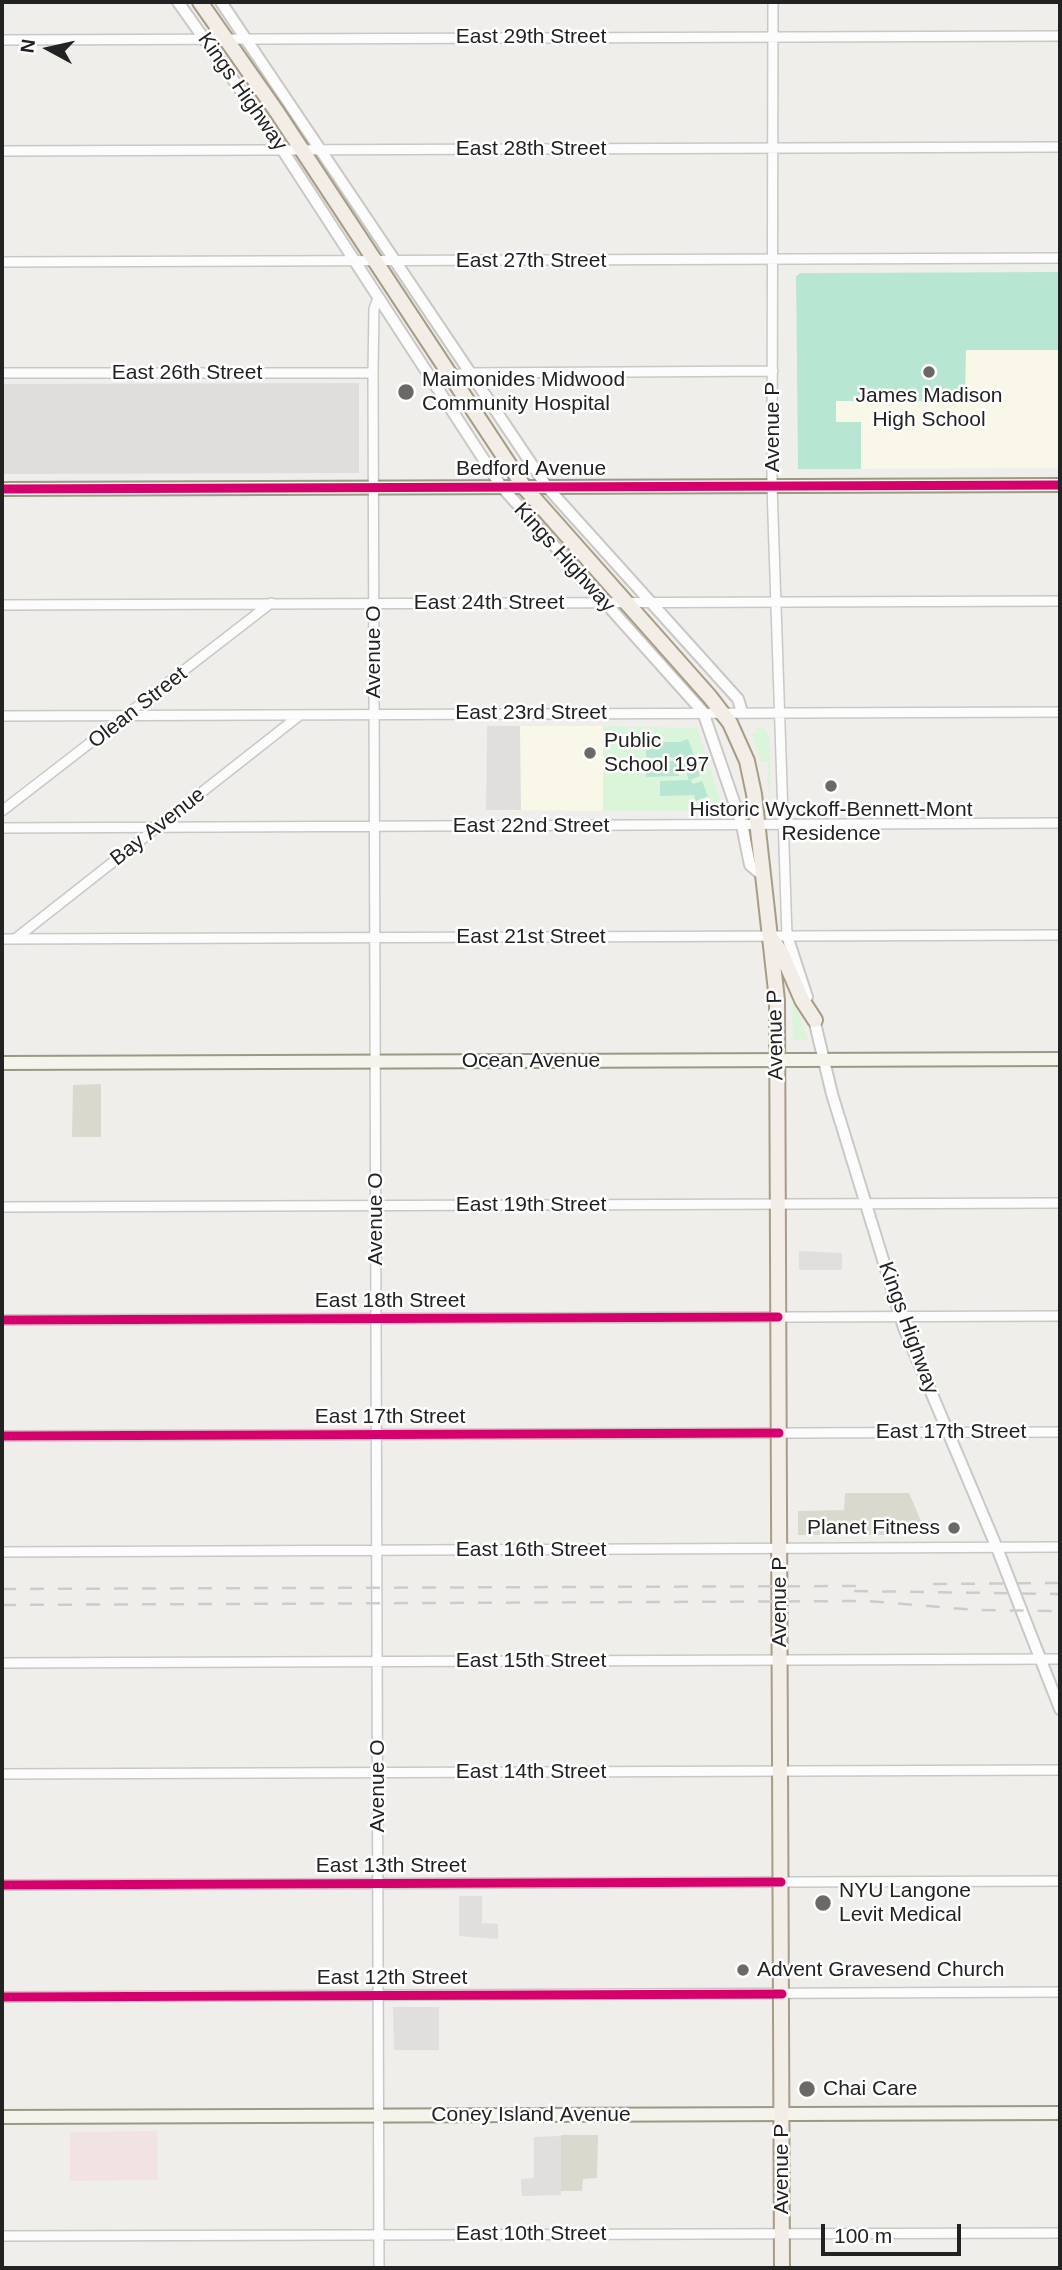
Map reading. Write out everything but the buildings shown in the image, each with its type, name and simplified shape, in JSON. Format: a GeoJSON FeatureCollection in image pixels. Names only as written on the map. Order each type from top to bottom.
{"type":"FeatureCollection","features":[{"type":"Feature","properties":{"kind":"main road","name":"Kings Highway"},"geometry":{"type":"LineString","coordinates":[[200,2],[228,39],[524,487],[731,724],[747,761],[758,825],[769,936]]}},
{"type":"Feature","properties":{"kind":"main road","name":"Bedford Avenue"},"geometry":{"type":"LineString","coordinates":[[2,489],[1060,485]]}},
{"type":"Feature","properties":{"kind":"main road"},"geometry":{"type":"LineString","coordinates":[[769,936],[781,952],[802,1000],[815,1020]]}},
{"type":"Feature","properties":{"kind":"main road","name":"Avenue P"},"geometry":{"type":"LineString","coordinates":[[769,936],[777,1000],[782,2268]]}},
{"type":"Feature","properties":{"kind":"main road","name":"Ocean Avenue"},"geometry":{"type":"LineString","coordinates":[[2,1063],[1060,1059]]}},
{"type":"Feature","properties":{"kind":"main road","name":"Coney Island Avenue"},"geometry":{"type":"LineString","coordinates":[[2,2117],[1060,2113]]}},
{"type":"Feature","properties":{"kind":"street","name":"Kings Highway"},"geometry":{"type":"LineString","coordinates":[[178,2],[281,149],[501,486],[703,712],[742,825],[750,865],[763,876]]}},
{"type":"Feature","properties":{"kind":"street","name":"Kings Highway"},"geometry":{"type":"LineString","coordinates":[[220,2],[547,487],[738,699],[742,712]]}},
{"type":"Feature","properties":{"kind":"street","name":"Avenue P"},"geometry":{"type":"LineString","coordinates":[[773,2],[772,486],[787,936]]}},
{"type":"Feature","properties":{"kind":"street","name":"East 29th Street"},"geometry":{"type":"LineString","coordinates":[[2,40],[1060,36]]}},
{"type":"Feature","properties":{"kind":"street","name":"East 28th Street"},"geometry":{"type":"LineString","coordinates":[[2,151],[1060,147]]}},
{"type":"Feature","properties":{"kind":"street","name":"East 27th Street"},"geometry":{"type":"LineString","coordinates":[[2,262],[1060,258]]}},
{"type":"Feature","properties":{"kind":"street","name":"Avenue O"},"geometry":{"type":"LineString","coordinates":[[378,298],[374,309],[373,488],[379,2268]]}},
{"type":"Feature","properties":{"kind":"street"},"geometry":{"type":"LineString","coordinates":[[430,377],[471,373],[773,370]]}},
{"type":"Feature","properties":{"kind":"street","name":"East 26th Street"},"geometry":{"type":"LineString","coordinates":[[2,373],[373,373]]}},
{"type":"Feature","properties":{"kind":"street","name":"East 24th Street"},"geometry":{"type":"LineString","coordinates":[[2,605],[1060,601]]}},
{"type":"Feature","properties":{"kind":"street","name":"Olean Street"},"geometry":{"type":"LineString","coordinates":[[2,811],[271,603]]}},
{"type":"Feature","properties":{"kind":"street","name":"East 23rd Street"},"geometry":{"type":"LineString","coordinates":[[2,716],[1060,712]]}},
{"type":"Feature","properties":{"kind":"street","name":"Bay Avenue"},"geometry":{"type":"LineString","coordinates":[[15,939],[301,715]]}},
{"type":"Feature","properties":{"kind":"street","name":"East 22nd Street"},"geometry":{"type":"LineString","coordinates":[[2,828],[1060,823]]}},
{"type":"Feature","properties":{"kind":"street","name":"East 21st Street"},"geometry":{"type":"LineString","coordinates":[[2,939],[1060,935]]}},
{"type":"Feature","properties":{"kind":"street","name":"Kings Highway"},"geometry":{"type":"LineString","coordinates":[[787,936],[815,1020],[865,1204],[900,1317],[997,1548],[1060,1709]]}},
{"type":"Feature","properties":{"kind":"street","name":"East 19th Street"},"geometry":{"type":"LineString","coordinates":[[2,1207],[1060,1203]]}},
{"type":"Feature","properties":{"kind":"street","name":"East 18th Street"},"geometry":{"type":"LineString","coordinates":[[2,1320],[1060,1316]]}},
{"type":"Feature","properties":{"kind":"street","name":"East 17th Street"},"geometry":{"type":"LineString","coordinates":[[2,1436],[1060,1432]]}},
{"type":"Feature","properties":{"kind":"street","name":"East 16th Street"},"geometry":{"type":"LineString","coordinates":[[2,1552],[1060,1547]]}},
{"type":"Feature","properties":{"kind":"street","name":"East 15th Street"},"geometry":{"type":"LineString","coordinates":[[2,1663],[1060,1659]]}},
{"type":"Feature","properties":{"kind":"street","name":"East 14th Street"},"geometry":{"type":"LineString","coordinates":[[2,1774],[1060,1770]]}},
{"type":"Feature","properties":{"kind":"street","name":"East 13th Street"},"geometry":{"type":"LineString","coordinates":[[2,1885],[1060,1881]]}},
{"type":"Feature","properties":{"kind":"street","name":"East 12th Street"},"geometry":{"type":"LineString","coordinates":[[2,1997],[1060,1992]]}},
{"type":"Feature","properties":{"kind":"street","name":"East 10th Street"},"geometry":{"type":"LineString","coordinates":[[2,2236],[1060,2233]]}},
{"type":"Feature","properties":{"kind":"shaded area","name":"James Madison High School"},"geometry":{"type":"Polygon","coordinates":[[[1060,272],[1060,468],[798,469],[796,273],[1060,272]]]}},
{"type":"Feature","properties":{"kind":"shaded area"},"geometry":{"type":"Polygon","coordinates":[[[359,383],[359,473],[2,474],[2,384],[359,383]]]}},
{"type":"Feature","properties":{"kind":"shaded area"},"geometry":{"type":"Polygon","coordinates":[[[487,726],[603,726],[603,811],[486,810],[487,726]]]}},
{"type":"Feature","properties":{"kind":"shaded area"},"geometry":{"type":"Polygon","coordinates":[[[487,726],[520,726],[521,810],[486,810],[487,726]]]}},
{"type":"Feature","properties":{"kind":"shaded area"},"geometry":{"type":"Polygon","coordinates":[[[101,1084],[101,1137],[72,1137],[73,1085],[101,1084]]]}},
{"type":"Feature","properties":{"kind":"shaded area"},"geometry":{"type":"Polygon","coordinates":[[[799,1251],[842,1253],[842,1270],[799,1270],[799,1251]]]}},
{"type":"Feature","properties":{"kind":"shaded area"},"geometry":{"type":"Polygon","coordinates":[[[845,1493],[909,1493],[927,1535],[798,1535],[798,1511],[844,1510],[845,1493]]]}},
{"type":"Feature","properties":{"kind":"shaded area"},"geometry":{"type":"Polygon","coordinates":[[[459,1896],[482,1896],[482,1923],[498,1924],[498,1939],[459,1936],[459,1896]]]}},
{"type":"Feature","properties":{"kind":"shaded area"},"geometry":{"type":"Polygon","coordinates":[[[393,2007],[439,2007],[439,2050],[394,2050],[393,2007]]]}},
{"type":"Feature","properties":{"kind":"shaded area"},"geometry":{"type":"Polygon","coordinates":[[[157,2131],[158,2180],[70,2181],[70,2132],[157,2131]]]}},
{"type":"Feature","properties":{"kind":"shaded area"},"geometry":{"type":"Polygon","coordinates":[[[561,2135],[598,2135],[597,2178],[583,2179],[582,2191],[561,2191],[561,2135]]]}},
{"type":"Feature","properties":{"kind":"shaded area"},"geometry":{"type":"Polygon","coordinates":[[[561,2136],[561,2195],[522,2196],[521,2179],[534,2178],[534,2137],[561,2136]]]}},
{"type":"Feature","properties":{"kind":"green space","name":"James Madison High School"},"geometry":{"type":"Polygon","coordinates":[[[1060,272],[1060,350],[966,350],[965,394],[960,401],[836,401],[836,422],[861,422],[861,469],[798,469],[796,276],[800,273],[1060,272]]]}},
{"type":"Feature","properties":{"kind":"green space"},"geometry":{"type":"Polygon","coordinates":[[[603,726],[697,728],[724,811],[603,811],[603,726]]]}},
{"type":"Feature","properties":{"kind":"green space"},"geometry":{"type":"Polygon","coordinates":[[[755,727],[764,727],[770,740],[770,795],[767,783],[768,761],[761,762],[752,734],[758,732],[755,727]]]}},
{"type":"Feature","properties":{"kind":"green space"},"geometry":{"type":"Polygon","coordinates":[[[688,739],[694,755],[683,759],[680,752],[679,757],[646,758],[646,742],[680,742],[688,739]]]}},
{"type":"Feature","properties":{"kind":"green space"},"geometry":{"type":"Polygon","coordinates":[[[695,760],[700,776],[690,780],[693,784],[702,781],[708,796],[696,801],[694,795],[660,796],[660,781],[689,780],[683,764],[695,760]]]}},
{"type":"Feature","properties":{"kind":"green space"},"geometry":{"type":"Polygon","coordinates":[[[646,761],[679,761],[679,776],[646,777],[646,761]]]}},
{"type":"Feature","properties":{"kind":"green space"},"geometry":{"type":"Polygon","coordinates":[[[792,1004],[795,1004],[808,1040],[793,1040],[792,1004]]]}},
{"type":"Feature","properties":{"kind":"railway"},"geometry":{"type":"LineString","coordinates":[[933,1584],[1060,1583]]}},
{"type":"Feature","properties":{"kind":"railway"},"geometry":{"type":"LineString","coordinates":[[2,1589],[863,1586]]}},
{"type":"Feature","properties":{"kind":"railway"},"geometry":{"type":"LineString","coordinates":[[854,1591],[1060,1594]]}},
{"type":"Feature","properties":{"kind":"railway"},"geometry":{"type":"LineString","coordinates":[[2,1605],[868,1601],[976,1610],[1060,1611]]}},
{"type":"Feature","properties":{"kind":"cycle path"},"geometry":{"type":"LineString","coordinates":[[2,489],[1060,485]]}},
{"type":"Feature","properties":{"kind":"cycle path"},"geometry":{"type":"LineString","coordinates":[[2,1320],[778,1317]]}},
{"type":"Feature","properties":{"kind":"cycle path"},"geometry":{"type":"LineString","coordinates":[[2,1436],[779,1433]]}},
{"type":"Feature","properties":{"kind":"cycle path"},"geometry":{"type":"LineString","coordinates":[[2,1885],[781,1882]]}},
{"type":"Feature","properties":{"kind":"cycle path"},"geometry":{"type":"LineString","coordinates":[[2,1997],[782,1994]]}},
{"type":"Feature","properties":{"kind":"place","name":"James Madison High School"},"geometry":{"type":"Point","coordinates":[929,372]}},
{"type":"Feature","properties":{"kind":"place","name":"Maimonides Midwood Community Hospital"},"geometry":{"type":"Point","coordinates":[406,392]}},
{"type":"Feature","properties":{"kind":"place","name":"Public School 197"},"geometry":{"type":"Point","coordinates":[590,753]}},
{"type":"Feature","properties":{"kind":"place","name":"Historic Wyckoff-Bennett-Mont Residence"},"geometry":{"type":"Point","coordinates":[831,786]}},
{"type":"Feature","properties":{"kind":"place","name":"Planet Fitness"},"geometry":{"type":"Point","coordinates":[954,1528]}},
{"type":"Feature","properties":{"kind":"place","name":"NYU Langone Levit Medical"},"geometry":{"type":"Point","coordinates":[823,1903]}},
{"type":"Feature","properties":{"kind":"place","name":"Advent Gravesend Church"},"geometry":{"type":"Point","coordinates":[743,1970]}},
{"type":"Feature","properties":{"kind":"place","name":"Chai Care"},"geometry":{"type":"Point","coordinates":[807,2089]}}]}
